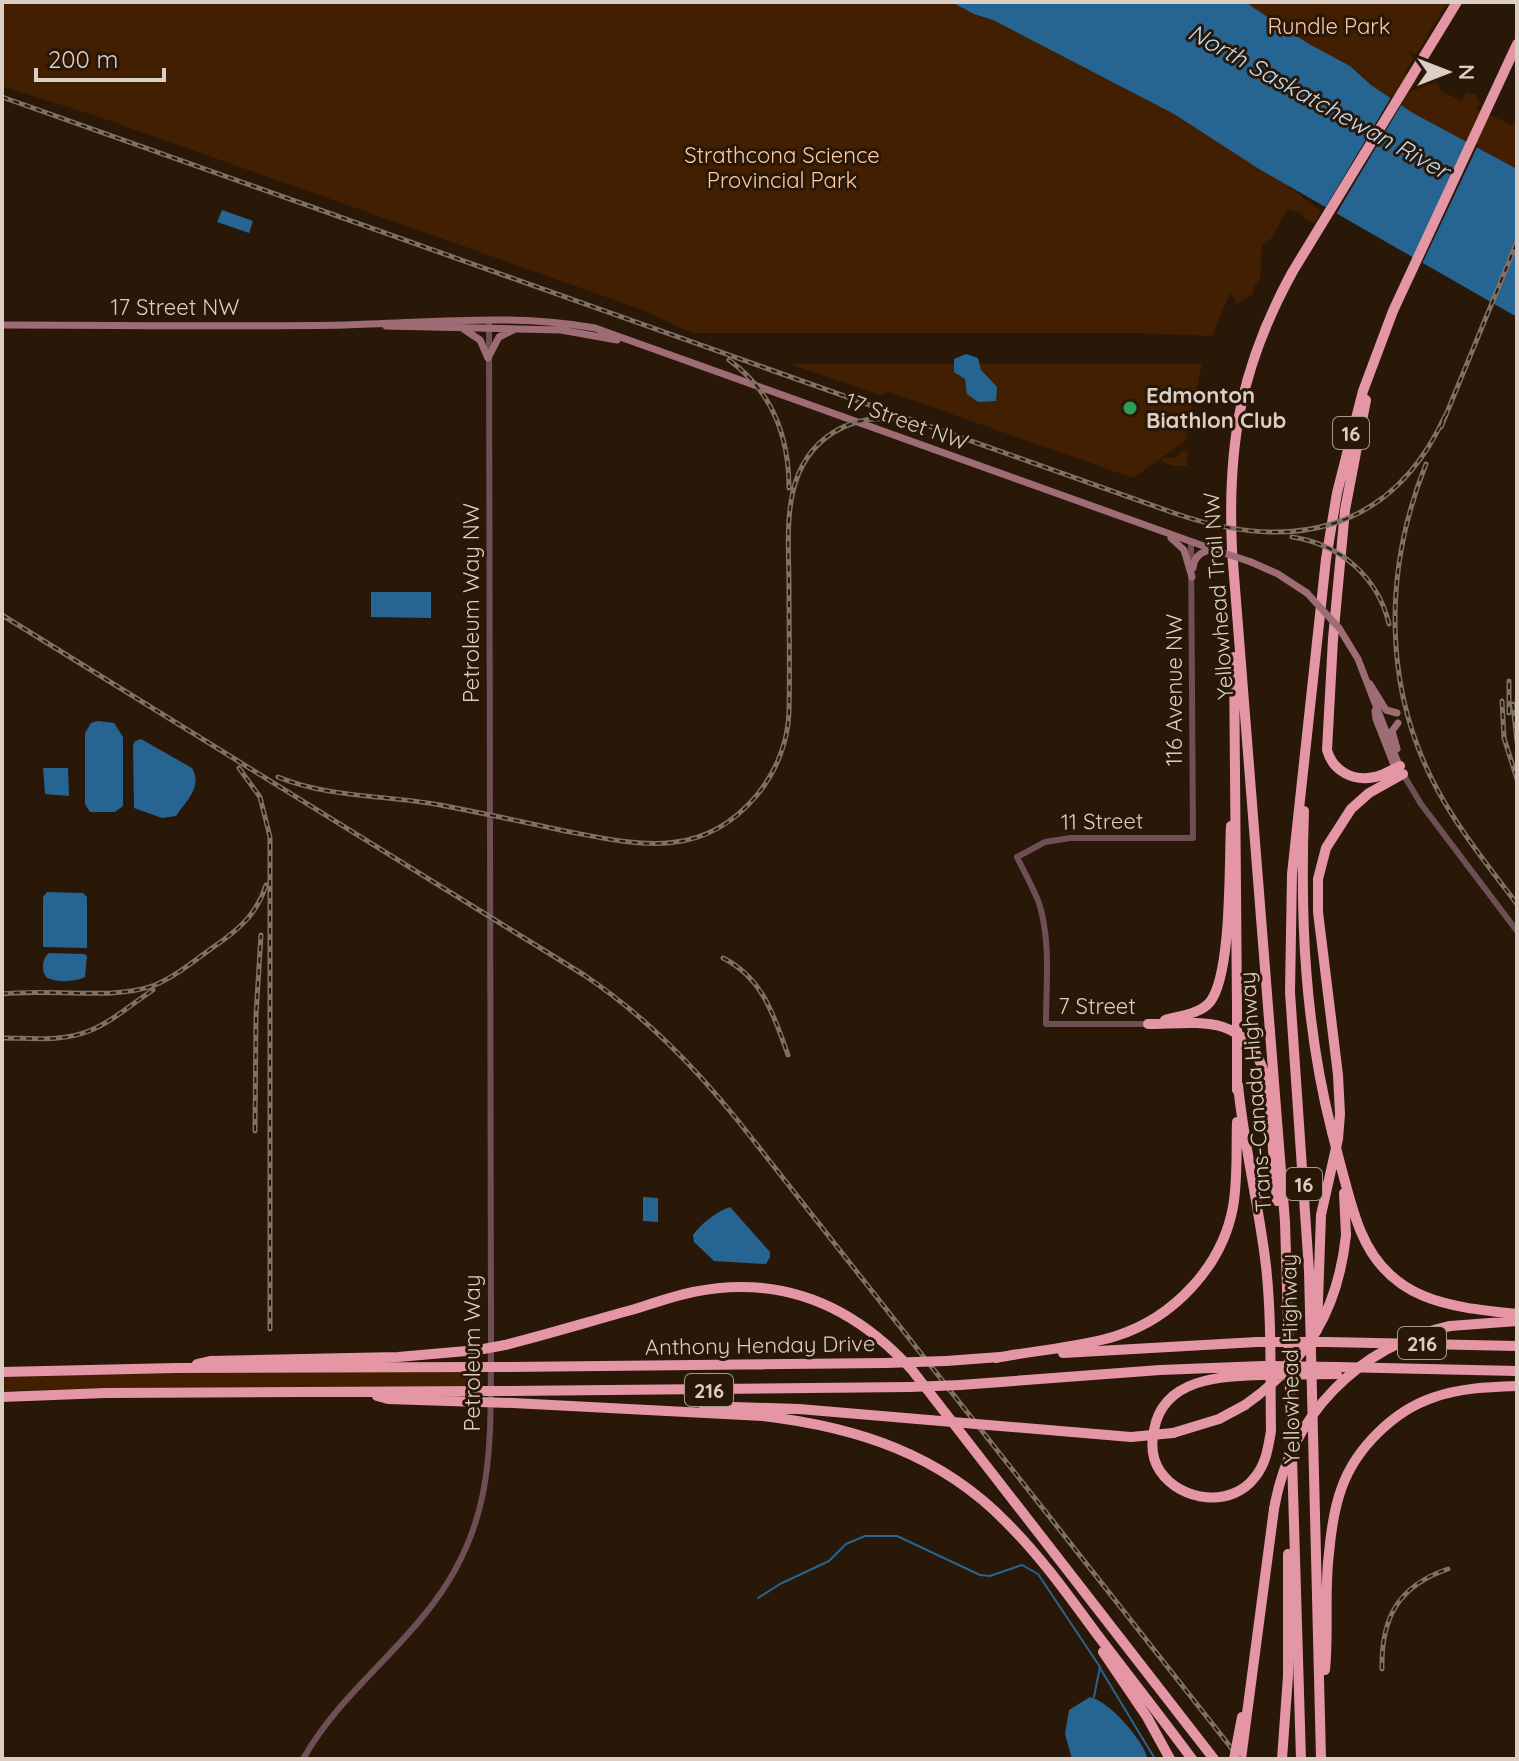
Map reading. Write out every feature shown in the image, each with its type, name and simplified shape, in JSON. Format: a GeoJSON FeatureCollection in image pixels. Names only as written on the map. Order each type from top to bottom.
{"type":"FeatureCollection","features":[{"type":"Feature","properties":{"kind":"highway","name":"Yellowhead Trail NW"},"geometry":{"type":"LineString","coordinates":[[1265,956],[1233,566],[1230,488],[1239,408],[1266,325],[1309,245],[1457,2]]}},
{"type":"Feature","properties":{"kind":"highway","name":"16"},"geometry":{"type":"LineString","coordinates":[[1311,698],[1326,559],[1353,422],[1393,311],[1517,44]]}},
{"type":"Feature","properties":{"kind":"highway"},"geometry":{"type":"LineString","coordinates":[[1376,353],[1345,510],[1327,750],[1333,765],[1351,776],[1369,779],[1399,769]]}},
{"type":"Feature","properties":{"kind":"highway"},"geometry":{"type":"LineString","coordinates":[[996,1358],[1117,1336],[1157,1316],[1190,1289],[1206,1271],[1227,1229],[1236,1177],[1238,1085],[1233,566]]}},
{"type":"Feature","properties":{"kind":"highway"},"geometry":{"type":"LineString","coordinates":[[1311,698],[1302,860],[1304,945],[1315,1059],[1341,1167],[1362,1234],[1378,1262],[1400,1283],[1427,1299],[1517,1314]]}},
{"type":"Feature","properties":{"kind":"highway","name":"Yellowhead Highway"},"geometry":{"type":"LineString","coordinates":[[1311,698],[1293,855],[1290,992],[1309,1271],[1321,1759]]}},
{"type":"Feature","properties":{"kind":"highway"},"geometry":{"type":"LineString","coordinates":[[1148,1024],[1200,1009],[1215,992],[1225,946],[1237,756]]}},
{"type":"Feature","properties":{"kind":"highway"},"geometry":{"type":"LineString","coordinates":[[1312,1411],[1317,1368],[1318,1241],[1340,1114],[1318,912],[1318,879],[1326,848],[1351,809],[1399,769]]}},
{"type":"Feature","properties":{"kind":"highway","name":"Trans-Canada Highway"},"geometry":{"type":"LineString","coordinates":[[1265,956],[1279,1121],[1286,1273]]}},
{"type":"Feature","properties":{"kind":"highway"},"geometry":{"type":"LineString","coordinates":[[1148,1024],[1225,1028],[1242,1038],[1257,1056],[1268,1089],[1282,1268],[1286,1273]]}},
{"type":"Feature","properties":{"kind":"highway"},"geometry":{"type":"LineString","coordinates":[[1238,1085],[1262,1231],[1267,1282],[1271,1431],[1268,1450],[1256,1477],[1235,1493],[1194,1496],[1171,1484],[1160,1472],[1152,1446],[1157,1417],[1163,1407],[1180,1391],[1195,1383],[1263,1370]]}},
{"type":"Feature","properties":{"kind":"highway"},"geometry":{"type":"LineString","coordinates":[[594,1406],[628,1404],[799,1409],[1131,1437],[1173,1433],[1199,1426],[1245,1405],[1276,1381],[1313,1338],[1338,1285],[1346,1235],[1341,1167]]}},
{"type":"Feature","properties":{"kind":"highway","name":"Yellowhead Highway"},"geometry":{"type":"LineString","coordinates":[[1286,1273],[1301,1759]]}},
{"type":"Feature","properties":{"kind":"highway"},"geometry":{"type":"LineString","coordinates":[[176,1368],[210,1361],[398,1357],[478,1350],[692,1292],[726,1287],[762,1287],[795,1293],[828,1305],[878,1335],[912,1370],[1214,1759]]}},
{"type":"Feature","properties":{"kind":"highway"},"geometry":{"type":"LineString","coordinates":[[1241,1759],[1274,1509],[1279,1485],[1294,1446],[1326,1397],[1349,1374],[1387,1348],[1450,1326],[1517,1321]]}},
{"type":"Feature","properties":{"kind":"highway","name":"Anthony Henday Drive"},"geometry":{"type":"LineString","coordinates":[[2,1372],[886,1363],[1257,1342],[1517,1346]]}},
{"type":"Feature","properties":{"kind":"highway","name":"216"},"geometry":{"type":"LineString","coordinates":[[1263,1370],[1395,1374],[1411,1368],[1517,1371]]}},
{"type":"Feature","properties":{"kind":"highway","name":"Anthony Henday Drive"},"geometry":{"type":"LineString","coordinates":[[2,1397],[105,1393],[364,1392],[479,1396],[508,1391],[910,1387],[1173,1369],[1263,1370]]}},
{"type":"Feature","properties":{"kind":"highway"},"geometry":{"type":"LineString","coordinates":[[1321,1716],[1331,1532],[1342,1485],[1354,1464],[1383,1428],[1423,1402],[1451,1392],[1517,1386]]}},
{"type":"Feature","properties":{"kind":"highway"},"geometry":{"type":"LineString","coordinates":[[479,1396],[513,1403],[804,1421],[862,1434],[889,1444],[950,1476],[992,1508],[1030,1546],[1192,1759]]}},
{"type":"Feature","properties":{"kind":"highway"},"geometry":{"type":"LineString","coordinates":[[1282,1759],[1287,1722],[1288,1549],[1292,1517]]}},
{"type":"Feature","properties":{"kind":"highway"},"geometry":{"type":"LineString","coordinates":[[1073,1602],[1088,1631],[1147,1717],[1170,1759]]}},
{"type":"Feature","properties":{"kind":"highway"},"geometry":{"type":"LineString","coordinates":[[1234,1759],[1245,1715]]}},
{"type":"Feature","properties":{"kind":"main road","name":"17 Street NW"},"geometry":{"type":"LineString","coordinates":[[2,325],[562,322],[595,328],[1278,574],[1307,593],[1339,628],[1358,659],[1376,719],[1399,769]]}},
{"type":"Feature","properties":{"kind":"main road","name":"17 Street NW"},"geometry":{"type":"LineString","coordinates":[[348,324],[460,327],[489,323],[594,335],[650,348]]}},
{"type":"Feature","properties":{"kind":"main road"},"geometry":{"type":"LineString","coordinates":[[460,327],[476,335],[484,345],[488,358]]}},
{"type":"Feature","properties":{"kind":"main road"},"geometry":{"type":"LineString","coordinates":[[488,358],[499,337],[521,327]]}},
{"type":"Feature","properties":{"kind":"main road"},"geometry":{"type":"LineString","coordinates":[[1165,533],[1184,550],[1192,577]]}},
{"type":"Feature","properties":{"kind":"main road"},"geometry":{"type":"LineString","coordinates":[[1192,577],[1194,561],[1212,549]]}},
{"type":"Feature","properties":{"kind":"main road"},"geometry":{"type":"LineString","coordinates":[[1363,675],[1386,710],[1397,713]]}},
{"type":"Feature","properties":{"kind":"main road"},"geometry":{"type":"LineString","coordinates":[[1398,723],[1392,731],[1399,769]]}},
{"type":"Feature","properties":{"kind":"street","name":"Petroleum Way NW"},"geometry":{"type":"LineString","coordinates":[[489,323],[490,886]]}},
{"type":"Feature","properties":{"kind":"street","name":"116 Avenue NW"},"geometry":{"type":"LineString","coordinates":[[1191,542],[1193,838]]}},
{"type":"Feature","properties":{"kind":"street"},"geometry":{"type":"LineString","coordinates":[[1399,769],[1517,931]]}},
{"type":"Feature","properties":{"kind":"street","name":"11 Street"},"geometry":{"type":"LineString","coordinates":[[1046,1024],[1043,919],[1032,886],[1017,857],[1045,842],[1062,838],[1193,838]]}},
{"type":"Feature","properties":{"kind":"street","name":"Petroleum Way"},"geometry":{"type":"LineString","coordinates":[[303,1759],[341,1703],[424,1616],[449,1582],[474,1532],[485,1494],[490,1443],[490,886]]}},
{"type":"Feature","properties":{"kind":"street","name":"7 Street"},"geometry":{"type":"LineString","coordinates":[[1046,1024],[1148,1024]]}},
{"type":"Feature","properties":{"kind":"green space","name":"Strathcona Science Provincial Park"},"geometry":{"type":"Polygon","coordinates":[[[2,2],[951,2],[993,20],[1174,114],[1283,182],[1321,211],[1315,223],[1305,219],[1301,213],[1287,209],[1272,238],[1262,245],[1260,280],[1254,286],[1252,295],[1236,304],[1230,293],[1212,336],[1136,333],[692,333],[640,309],[102,118],[2,86],[2,2]]]}},
{"type":"Feature","properties":{"kind":"green space","name":"Rundle Park"},"geometry":{"type":"Polygon","coordinates":[[[1245,2],[1448,2],[1405,73],[1420,81],[1421,77],[1429,75],[1436,80],[1441,91],[1462,101],[1468,92],[1477,95],[1480,104],[1476,109],[1512,125],[1517,120],[1517,169],[1413,113],[1371,85],[1350,66],[1309,44],[1245,2]]]}},
{"type":"Feature","properties":{"kind":"green space"},"geometry":{"type":"Polygon","coordinates":[[[790,364],[1202,364],[1185,441],[1133,478],[889,392],[880,395],[790,364]]]}},
{"type":"Feature","properties":{"kind":"green space"},"geometry":{"type":"Polygon","coordinates":[[[1182,451],[1188,452],[1187,466],[1162,462],[1164,458],[1176,457],[1182,451]]]}},
{"type":"Feature","properties":{"kind":"green space"},"geometry":{"type":"Polygon","coordinates":[[[483,1371],[483,1386],[2,1391],[2,1377],[68,1374],[483,1371]]]}},
{"type":"Feature","properties":{"kind":"water","name":"North Saskatchewan River"},"geometry":{"type":"Polygon","coordinates":[[[951,2],[1245,2],[1309,44],[1350,66],[1371,85],[1413,113],[1517,169],[1517,317],[1259,169],[1174,114],[993,20],[951,2]]]}},
{"type":"Feature","properties":{"kind":"water"},"geometry":{"type":"Polygon","coordinates":[[[222,210],[253,221],[249,233],[217,222],[222,210]]]}},
{"type":"Feature","properties":{"kind":"water"},"geometry":{"type":"Polygon","coordinates":[[[966,354],[978,358],[981,370],[997,387],[996,401],[978,402],[967,394],[965,379],[954,372],[954,359],[966,354]]]}},
{"type":"Feature","properties":{"kind":"water"},"geometry":{"type":"Polygon","coordinates":[[[371,592],[431,592],[431,618],[371,617],[371,592]]]}},
{"type":"Feature","properties":{"kind":"water"},"geometry":{"type":"Polygon","coordinates":[[[91,723],[114,723],[123,737],[123,806],[115,812],[90,812],[85,804],[85,733],[91,723]]]}},
{"type":"Feature","properties":{"kind":"water"},"geometry":{"type":"Polygon","coordinates":[[[141,739],[192,768],[196,781],[194,788],[176,816],[162,818],[134,808],[133,746],[135,741],[141,739]]]}},
{"type":"Feature","properties":{"kind":"water"},"geometry":{"type":"Polygon","coordinates":[[[43,768],[68,768],[69,796],[45,794],[43,768]]]}},
{"type":"Feature","properties":{"kind":"water"},"geometry":{"type":"Polygon","coordinates":[[[47,892],[83,893],[87,897],[87,948],[43,947],[43,897],[47,892]]]}},
{"type":"Feature","properties":{"kind":"water"},"geometry":{"type":"Polygon","coordinates":[[[49,953],[87,956],[85,977],[65,981],[46,977],[43,964],[49,953]]]}},
{"type":"Feature","properties":{"kind":"water"},"geometry":{"type":"Polygon","coordinates":[[[643,1197],[658,1198],[658,1222],[643,1221],[643,1197]]]}},
{"type":"Feature","properties":{"kind":"water"},"geometry":{"type":"Polygon","coordinates":[[[730,1207],[770,1252],[766,1264],[714,1261],[694,1242],[693,1235],[700,1227],[730,1207]]]}},
{"type":"Feature","properties":{"kind":"water"},"geometry":{"type":"Polygon","coordinates":[[[1090,1697],[1124,1722],[1140,1742],[1148,1759],[1072,1759],[1065,1734],[1069,1710],[1090,1697]]]}},
{"type":"Feature","properties":{"kind":"pier"},"geometry":{"type":"Polygon","coordinates":[[[1393,94],[1403,102],[1335,216],[1324,210],[1393,94]]]}},
{"type":"Feature","properties":{"kind":"pier"},"geometry":{"type":"Polygon","coordinates":[[[1468,140],[1478,145],[1421,266],[1412,261],[1468,140]]]}},
{"type":"Feature","properties":{"kind":"waterway"},"geometry":{"type":"LineString","coordinates":[[758,1598],[829,1561],[846,1544],[865,1536],[897,1536],[980,1575],[990,1576],[1022,1565],[1038,1574],[1100,1667],[1094,1697]]}},
{"type":"Feature","properties":{"kind":"waterway"},"geometry":{"type":"LineString","coordinates":[[1100,1668],[1155,1759]]}},
{"type":"Feature","properties":{"kind":"railway"},"geometry":{"type":"LineString","coordinates":[[2,97],[1174,513],[1216,525],[1257,531],[1296,531],[1332,524],[1366,509],[1396,487],[1423,456],[1445,416]]}},
{"type":"Feature","properties":{"kind":"railway"},"geometry":{"type":"LineString","coordinates":[[1441,427],[1517,242]]}},
{"type":"Feature","properties":{"kind":"railway"},"geometry":{"type":"LineString","coordinates":[[729,360],[757,386],[775,416],[786,451],[789,488]]}},
{"type":"Feature","properties":{"kind":"railway"},"geometry":{"type":"LineString","coordinates":[[278,777],[317,789],[440,805],[618,841],[668,843],[691,839],[714,830],[736,816],[764,786],[780,756],[786,734],[789,697],[789,524],[791,502],[804,463],[816,446],[841,428],[862,421],[893,419]]}},
{"type":"Feature","properties":{"kind":"railway"},"geometry":{"type":"LineString","coordinates":[[1426,464],[1402,545],[1397,586],[1395,628],[1398,669],[1406,710],[1419,750],[1437,789],[1475,848],[1517,904]]}},
{"type":"Feature","properties":{"kind":"railway"},"geometry":{"type":"LineString","coordinates":[[1292,537],[1326,547],[1354,566],[1376,592],[1389,624]]}},
{"type":"Feature","properties":{"kind":"railway"},"geometry":{"type":"LineString","coordinates":[[2,615],[584,975],[648,1024],[686,1061],[739,1122],[1240,1759]]}},
{"type":"Feature","properties":{"kind":"railway"},"geometry":{"type":"LineString","coordinates":[[1509,681],[1509,713]]}},
{"type":"Feature","properties":{"kind":"railway"},"geometry":{"type":"LineString","coordinates":[[1502,701],[1504,738],[1517,779]]}},
{"type":"Feature","properties":{"kind":"railway"},"geometry":{"type":"LineString","coordinates":[[1513,704],[1517,742]]}},
{"type":"Feature","properties":{"kind":"railway"},"geometry":{"type":"LineString","coordinates":[[239,768],[260,797],[270,837],[270,1329]]}},
{"type":"Feature","properties":{"kind":"railway"},"geometry":{"type":"LineString","coordinates":[[2,994],[120,992],[155,985],[185,968],[238,929],[252,914],[266,885]]}},
{"type":"Feature","properties":{"kind":"railway"},"geometry":{"type":"LineString","coordinates":[[255,1131],[256,1015],[261,935]]}},
{"type":"Feature","properties":{"kind":"railway"},"geometry":{"type":"LineString","coordinates":[[723,958],[737,966],[757,987],[772,1012],[788,1055]]}},
{"type":"Feature","properties":{"kind":"railway"},"geometry":{"type":"LineString","coordinates":[[2,1038],[46,1039],[89,1031],[106,1023],[153,990]]}},
{"type":"Feature","properties":{"kind":"railway"},"geometry":{"type":"LineString","coordinates":[[1382,1669],[1385,1634],[1396,1606],[1416,1585],[1448,1569]]}},
{"type":"Feature","properties":{"kind":"place","name":"Edmonton Biathlon Club"},"geometry":{"type":"Point","coordinates":[1130,408]}}]}
